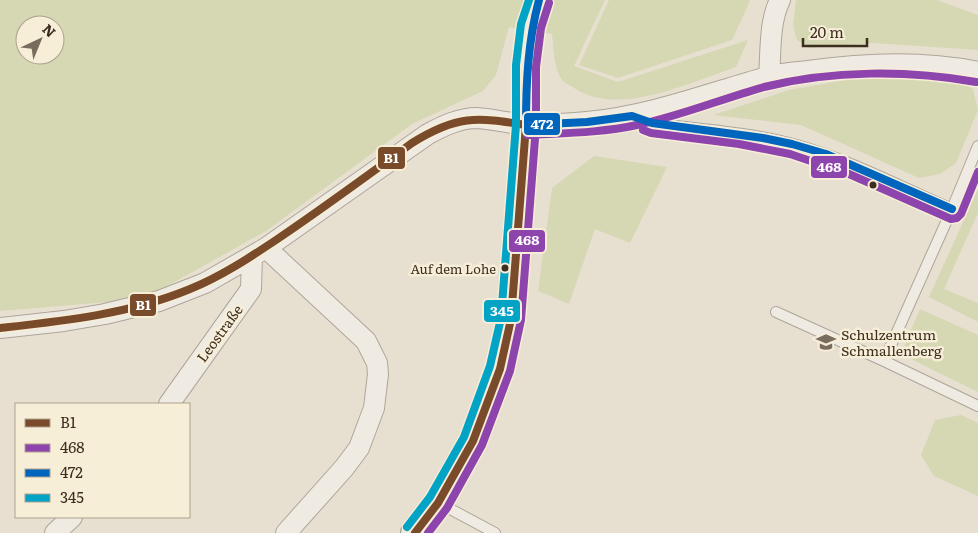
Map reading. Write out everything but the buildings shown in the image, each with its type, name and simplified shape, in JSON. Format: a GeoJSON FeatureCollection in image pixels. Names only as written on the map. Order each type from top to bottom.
{"type":"FeatureCollection","features":[{"type":"Feature","properties":{"kind":"street"},"geometry":{"type":"LineString","coordinates":[[415,533],[438,503],[473,441],[500,368],[511,319],[526,124],[527,61],[532,26],[539,0]]}},
{"type":"Feature","properties":{"kind":"street"},"geometry":{"type":"LineString","coordinates":[[769,76],[775,9],[780,0]]}},
{"type":"Feature","properties":{"kind":"street"},"geometry":{"type":"LineString","coordinates":[[0,328],[64,322],[105,314],[159,301],[205,283],[259,252],[411,145],[446,124],[477,118],[526,124],[586,122],[632,116],[668,108],[769,76],[830,68],[873,64],[924,65],[978,72]]}},
{"type":"Feature","properties":{"kind":"street"},"geometry":{"type":"LineString","coordinates":[[259,252],[366,341],[377,363],[378,374],[374,408],[359,448],[344,468],[286,533]]}},
{"type":"Feature","properties":{"kind":"street","name":"Leostraße"},"geometry":{"type":"LineString","coordinates":[[170,403],[251,289],[259,252]]}},
{"type":"Feature","properties":{"kind":"street"},"geometry":{"type":"LineString","coordinates":[[55,533],[71,518]]}},
{"type":"Feature","properties":{"kind":"lane"},"geometry":{"type":"LineString","coordinates":[[632,116],[652,124],[763,138],[792,144],[826,154],[952,209]]}},
{"type":"Feature","properties":{"kind":"lane"},"geometry":{"type":"LineString","coordinates":[[884,360],[952,209],[978,146]]}},
{"type":"Feature","properties":{"kind":"lane"},"geometry":{"type":"LineString","coordinates":[[776,312],[884,360],[978,406]]}},
{"type":"Feature","properties":{"kind":"lane"},"geometry":{"type":"LineString","coordinates":[[438,503],[495,533]]}},
{"type":"Feature","properties":{"kind":"green space"},"geometry":{"type":"Polygon","coordinates":[[[0,0],[605,0],[574,66],[618,82],[748,40],[736,67],[655,94],[612,99],[592,96],[564,82],[556,65],[552,34],[509,27],[496,75],[483,91],[412,124],[266,231],[144,299],[0,311],[0,0]]]}},
{"type":"Feature","properties":{"kind":"green space"},"geometry":{"type":"Polygon","coordinates":[[[609,0],[750,1],[732,40],[618,78],[579,65],[609,0]]]}},
{"type":"Feature","properties":{"kind":"green space"},"geometry":{"type":"Polygon","coordinates":[[[796,0],[937,0],[978,15],[978,50],[873,43],[809,48],[797,40],[793,26],[796,0]]]}},
{"type":"Feature","properties":{"kind":"green space"},"geometry":{"type":"Polygon","coordinates":[[[869,76],[950,76],[973,89],[978,110],[956,163],[940,174],[919,178],[801,125],[713,115],[789,90],[869,76]]]}},
{"type":"Feature","properties":{"kind":"green space"},"geometry":{"type":"Polygon","coordinates":[[[594,156],[667,167],[630,243],[595,229],[569,304],[538,291],[552,188],[594,156]]]}},
{"type":"Feature","properties":{"kind":"green space"},"geometry":{"type":"Polygon","coordinates":[[[978,189],[978,213],[944,289],[978,303],[978,322],[929,297],[978,189]]]}},
{"type":"Feature","properties":{"kind":"green space"},"geometry":{"type":"Polygon","coordinates":[[[920,309],[978,335],[978,392],[901,354],[920,309]]]}},
{"type":"Feature","properties":{"kind":"green space"},"geometry":{"type":"Polygon","coordinates":[[[961,415],[978,423],[978,496],[934,476],[921,455],[935,420],[961,415]]]}},
{"type":"Feature","properties":{"kind":"transit line","name":"345"},"geometry":{"type":"LineString","coordinates":[[407,527],[430,497],[464,437],[490,366],[501,318],[516,125],[516,65],[521,24],[529,0]]}},
{"type":"Feature","properties":{"kind":"transit line","name":"472"},"geometry":{"type":"LineString","coordinates":[[539,0],[528,62],[526,125],[587,122],[632,116],[652,123],[763,138],[826,154],[952,209]]}},
{"type":"Feature","properties":{"kind":"transit line","name":"468"},"geometry":{"type":"LineString","coordinates":[[428,533],[447,508],[482,445],[510,371],[521,320],[536,126],[536,67],[541,28],[549,3]]}},
{"type":"Feature","properties":{"kind":"transit line","name":"468"},"geometry":{"type":"LineString","coordinates":[[527,135],[623,128],[669,117],[764,87],[816,77],[897,74],[924,75],[976,82]]}},
{"type":"Feature","properties":{"kind":"transit line","name":"B1"},"geometry":{"type":"LineString","coordinates":[[0,328],[96,315],[167,298],[201,284],[255,254],[412,143],[442,127],[467,120],[493,120],[526,125]]}},
{"type":"Feature","properties":{"kind":"transit line","name":"B1"},"geometry":{"type":"LineString","coordinates":[[415,533],[438,503],[473,441],[500,369],[511,319],[526,125]]}},
{"type":"Feature","properties":{"kind":"transit line","name":"468"},"geometry":{"type":"LineString","coordinates":[[643,130],[651,133],[739,144],[790,154],[849,174],[951,219],[957,218],[961,214],[978,172]]}},
{"type":"Feature","properties":{"kind":"place","name":"Auf dem Lohe"},"geometry":{"type":"Point","coordinates":[505,268]}},
{"type":"Feature","properties":{"kind":"place","name":"Schulzentrum Schmallenberg"},"geometry":{"type":"Point","coordinates":[826,342]}}]}
